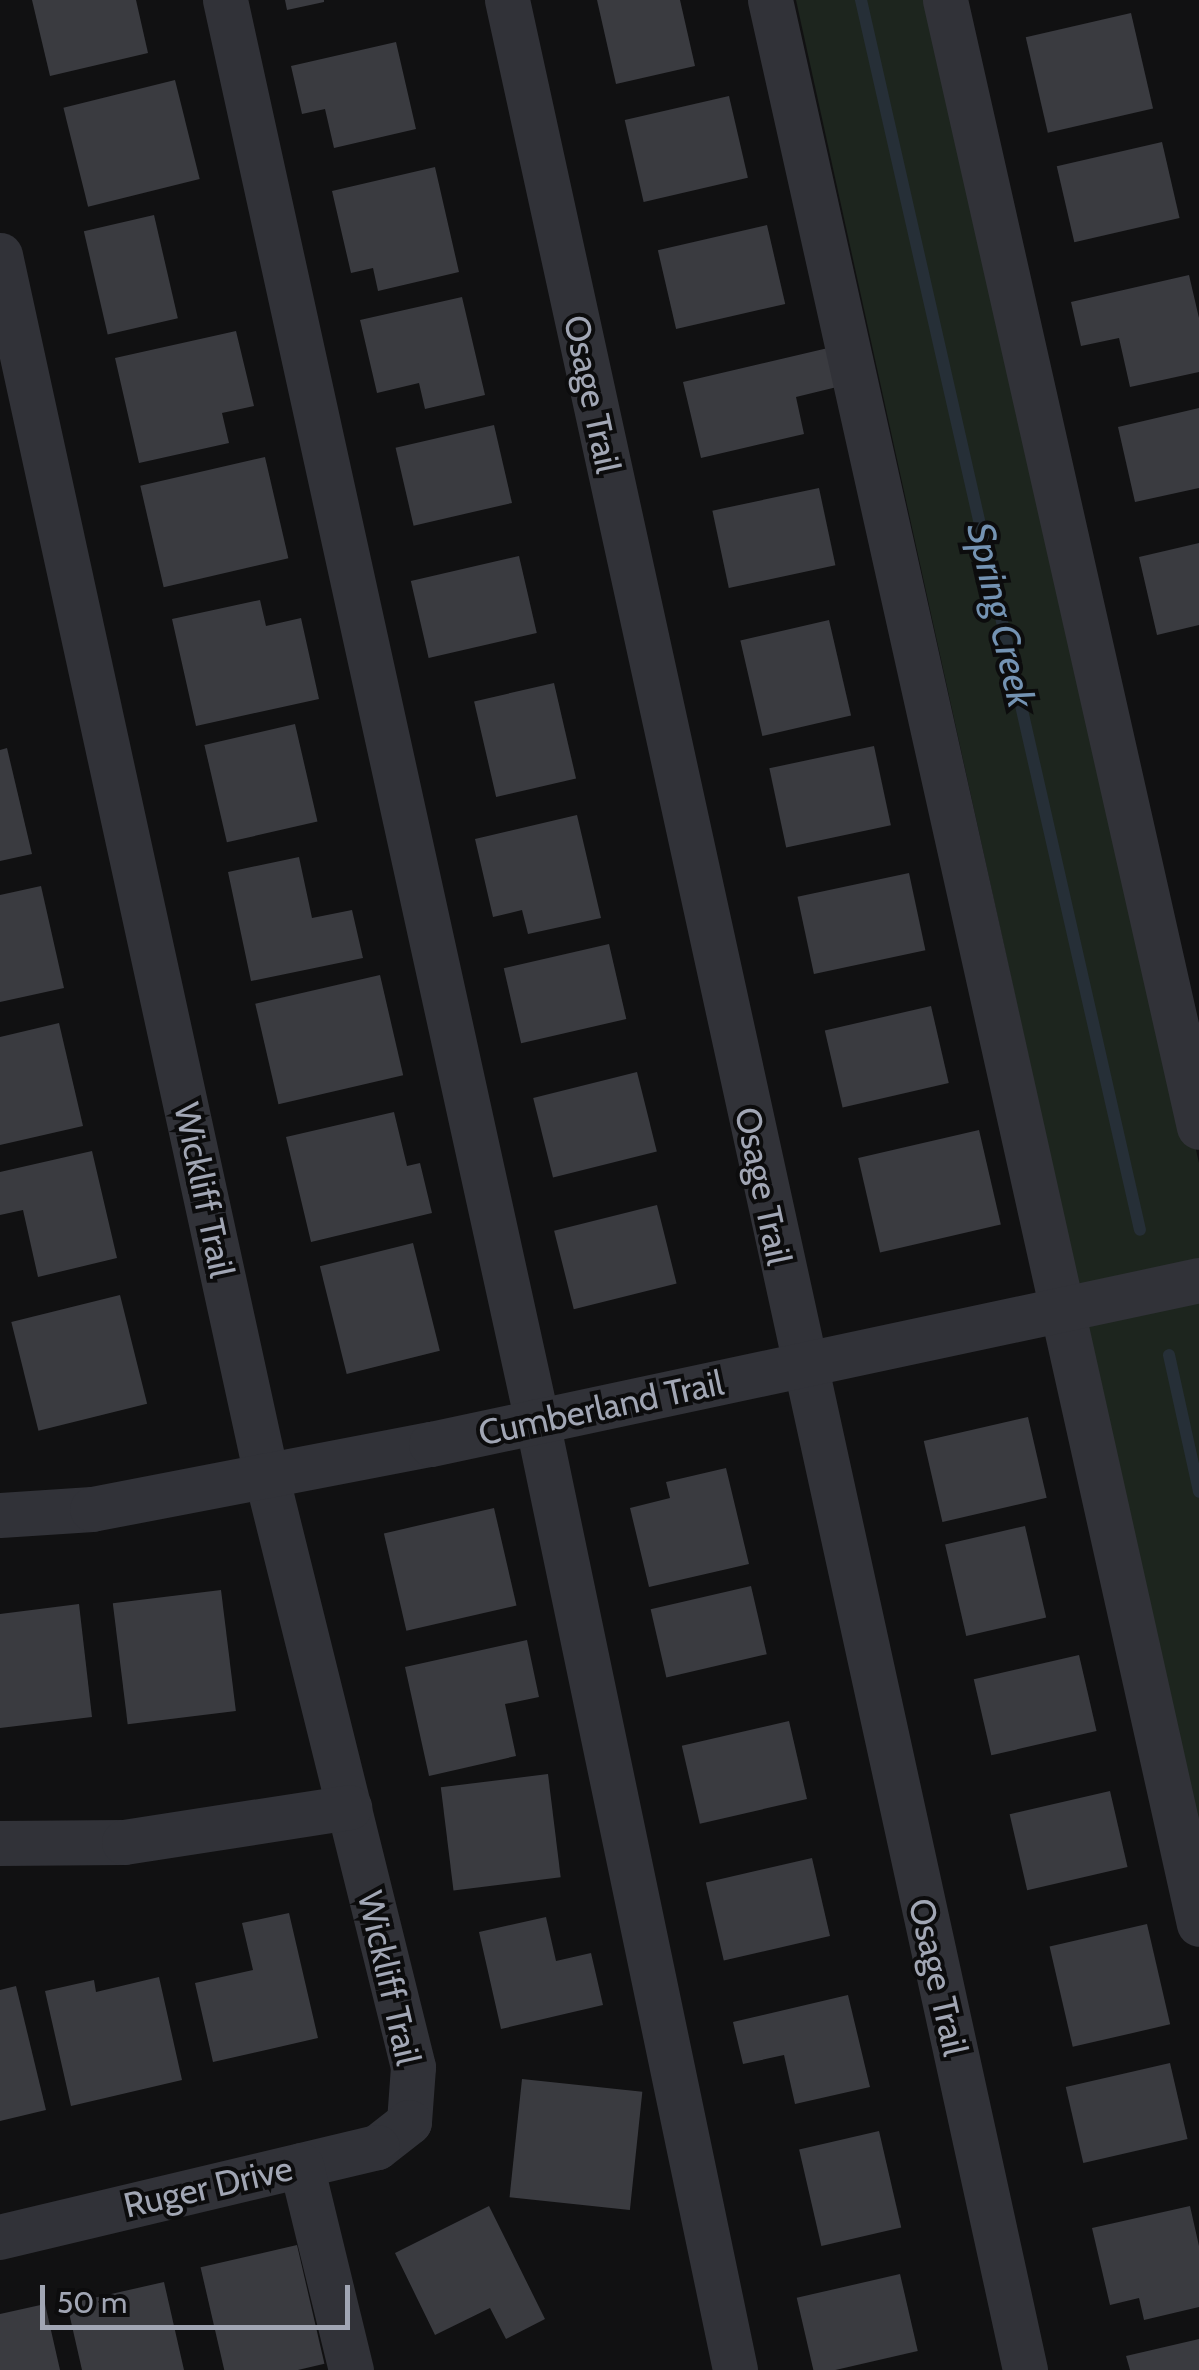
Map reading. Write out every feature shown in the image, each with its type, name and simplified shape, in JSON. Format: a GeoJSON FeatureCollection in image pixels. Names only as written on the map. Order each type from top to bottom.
{"type":"FeatureCollection","features":[{"type":"Feature","properties":{"kind":"street"},"geometry":{"type":"LineString","coordinates":[[225,0],[537,1421],[726,2368]]}},
{"type":"Feature","properties":{"kind":"street","name":"Osage Trail"},"geometry":{"type":"LineString","coordinates":[[507,0],[802,1367],[1025,2370]]}},
{"type":"Feature","properties":{"kind":"street"},"geometry":{"type":"LineString","coordinates":[[770,0],[1199,1924]]}},
{"type":"Feature","properties":{"kind":"street"},"geometry":{"type":"LineString","coordinates":[[945,0],[1199,1127]]}},
{"type":"Feature","properties":{"kind":"street","name":"Wickliff Trail"},"geometry":{"type":"LineString","coordinates":[[0,255],[266,1476],[413,2067],[409,2122]]}},
{"type":"Feature","properties":{"kind":"street","name":"Cumberland Trail"},"geometry":{"type":"LineString","coordinates":[[0,1516],[92,1509],[266,1476],[802,1367],[1199,1280]]}},
{"type":"Feature","properties":{"kind":"street"},"geometry":{"type":"LineString","coordinates":[[0,1843],[124,1842],[349,1807]]}},
{"type":"Feature","properties":{"kind":"street","name":"Ruger Drive"},"geometry":{"type":"LineString","coordinates":[[0,2237],[377,2147],[409,2122]]}},
{"type":"Feature","properties":{"kind":"street"},"geometry":{"type":"LineString","coordinates":[[301,2165],[350,2370]]}},
{"type":"Feature","properties":{"kind":"shaded area"},"geometry":{"type":"Polygon","coordinates":[[[796,0],[937,0],[1199,1163],[1199,1833],[796,0]]]}},
{"type":"Feature","properties":{"kind":"building"},"geometry":{"type":"Polygon","coordinates":[[[32,0],[136,0],[148,53],[50,76],[32,0]]]}},
{"type":"Feature","properties":{"kind":"building"},"geometry":{"type":"Polygon","coordinates":[[[285,0],[324,0],[324,2],[287,10],[285,0]]]}},
{"type":"Feature","properties":{"kind":"building"},"geometry":{"type":"Polygon","coordinates":[[[597,0],[680,0],[695,66],[616,84],[597,0]]]}},
{"type":"Feature","properties":{"kind":"building"},"geometry":{"type":"Polygon","coordinates":[[[1131,13],[1153,108],[1048,133],[1026,37],[1131,13]]]}},
{"type":"Feature","properties":{"kind":"building"},"geometry":{"type":"Polygon","coordinates":[[[396,42],[416,129],[334,148],[325,109],[302,114],[291,66],[396,42]]]}},
{"type":"Feature","properties":{"kind":"building"},"geometry":{"type":"Polygon","coordinates":[[[175,80],[200,179],[88,207],[63,108],[175,80]]]}},
{"type":"Feature","properties":{"kind":"building"},"geometry":{"type":"Polygon","coordinates":[[[729,96],[748,178],[644,202],[625,120],[729,96]]]}},
{"type":"Feature","properties":{"kind":"building"},"geometry":{"type":"Polygon","coordinates":[[[1162,142],[1180,218],[1074,242],[1057,166],[1162,142]]]}},
{"type":"Feature","properties":{"kind":"building"},"geometry":{"type":"Polygon","coordinates":[[[435,167],[459,272],[378,291],[373,268],[351,273],[332,191],[435,167]]]}},
{"type":"Feature","properties":{"kind":"building"},"geometry":{"type":"Polygon","coordinates":[[[154,215],[178,318],[108,334],[84,231],[154,215]]]}},
{"type":"Feature","properties":{"kind":"building"},"geometry":{"type":"Polygon","coordinates":[[[767,225],[785,304],[676,329],[658,250],[767,225]]]}},
{"type":"Feature","properties":{"kind":"building"},"geometry":{"type":"Polygon","coordinates":[[[1189,275],[1199,318],[1199,372],[1130,387],[1119,338],[1081,346],[1071,302],[1189,275]]]}},
{"type":"Feature","properties":{"kind":"building"},"geometry":{"type":"Polygon","coordinates":[[[462,297],[485,395],[425,409],[419,383],[377,393],[360,320],[462,297]]]}},
{"type":"Feature","properties":{"kind":"building"},"geometry":{"type":"Polygon","coordinates":[[[236,331],[254,406],[222,413],[229,443],[139,463],[115,358],[236,331]]]}},
{"type":"Feature","properties":{"kind":"building"},"geometry":{"type":"Polygon","coordinates":[[[828,348],[837,387],[796,397],[804,434],[701,458],[683,382],[828,348]]]}},
{"type":"Feature","properties":{"kind":"building"},"geometry":{"type":"Polygon","coordinates":[[[1199,408],[1199,488],[1135,502],[1118,427],[1199,408]]]}},
{"type":"Feature","properties":{"kind":"building"},"geometry":{"type":"Polygon","coordinates":[[[494,425],[512,503],[414,526],[396,448],[494,425]]]}},
{"type":"Feature","properties":{"kind":"building"},"geometry":{"type":"Polygon","coordinates":[[[265,457],[288,558],[164,587],[140,486],[265,457]]]}},
{"type":"Feature","properties":{"kind":"building"},"geometry":{"type":"Polygon","coordinates":[[[819,488],[835,565],[729,588],[712,511],[819,488]]]}},
{"type":"Feature","properties":{"kind":"building"},"geometry":{"type":"Polygon","coordinates":[[[1199,543],[1199,625],[1157,635],[1139,557],[1199,543]]]}},
{"type":"Feature","properties":{"kind":"building"},"geometry":{"type":"Polygon","coordinates":[[[519,556],[537,633],[429,658],[411,581],[519,556]]]}},
{"type":"Feature","properties":{"kind":"building"},"geometry":{"type":"Polygon","coordinates":[[[260,600],[266,626],[301,618],[319,699],[196,726],[172,619],[260,600]]]}},
{"type":"Feature","properties":{"kind":"building"},"geometry":{"type":"Polygon","coordinates":[[[829,620],[851,715],[762,736],[740,640],[829,620]]]}},
{"type":"Feature","properties":{"kind":"building"},"geometry":{"type":"Polygon","coordinates":[[[554,683],[576,778],[496,797],[474,701],[554,683]]]}},
{"type":"Feature","properties":{"kind":"building"},"geometry":{"type":"Polygon","coordinates":[[[295,724],[317,821],[227,842],[204,745],[295,724]]]}},
{"type":"Feature","properties":{"kind":"building"},"geometry":{"type":"Polygon","coordinates":[[[874,746],[891,825],[786,847],[769,768],[874,746]]]}},
{"type":"Feature","properties":{"kind":"building"},"geometry":{"type":"Polygon","coordinates":[[[7,748],[32,854],[0,861],[0,750],[7,748]]]}},
{"type":"Feature","properties":{"kind":"building"},"geometry":{"type":"Polygon","coordinates":[[[577,815],[601,918],[528,934],[522,910],[493,917],[475,839],[577,815]]]}},
{"type":"Feature","properties":{"kind":"building"},"geometry":{"type":"Polygon","coordinates":[[[299,857],[312,918],[352,910],[363,958],[251,981],[228,872],[299,857]]]}},
{"type":"Feature","properties":{"kind":"building"},"geometry":{"type":"Polygon","coordinates":[[[909,873],[925,950],[814,974],[797,897],[909,873]]]}},
{"type":"Feature","properties":{"kind":"building"},"geometry":{"type":"Polygon","coordinates":[[[41,886],[64,988],[0,1002],[0,895],[41,886]]]}},
{"type":"Feature","properties":{"kind":"building"},"geometry":{"type":"Polygon","coordinates":[[[609,944],[626,1019],[521,1043],[504,968],[609,944]]]}},
{"type":"Feature","properties":{"kind":"building"},"geometry":{"type":"Polygon","coordinates":[[[380,975],[403,1075],[278,1104],[255,1004],[380,975]]]}},
{"type":"Feature","properties":{"kind":"building"},"geometry":{"type":"Polygon","coordinates":[[[931,1006],[949,1083],[843,1107],[825,1031],[931,1006]]]}},
{"type":"Feature","properties":{"kind":"building"},"geometry":{"type":"Polygon","coordinates":[[[59,1023],[83,1126],[0,1145],[0,1037],[59,1023]]]}},
{"type":"Feature","properties":{"kind":"building"},"geometry":{"type":"Polygon","coordinates":[[[637,1072],[657,1152],[553,1177],[533,1098],[637,1072]]]}},
{"type":"Feature","properties":{"kind":"building"},"geometry":{"type":"Polygon","coordinates":[[[394,1112],[407,1166],[420,1163],[432,1213],[311,1242],[286,1137],[394,1112]]]}},
{"type":"Feature","properties":{"kind":"building"},"geometry":{"type":"Polygon","coordinates":[[[979,1130],[1001,1225],[880,1252],[858,1158],[979,1130]]]}},
{"type":"Feature","properties":{"kind":"building"},"geometry":{"type":"Polygon","coordinates":[[[92,1151],[117,1258],[38,1277],[23,1210],[0,1215],[0,1172],[92,1151]]]}},
{"type":"Feature","properties":{"kind":"building"},"geometry":{"type":"Polygon","coordinates":[[[657,1205],[677,1284],[574,1309],[554,1231],[657,1205]]]}},
{"type":"Feature","properties":{"kind":"building"},"geometry":{"type":"Polygon","coordinates":[[[413,1243],[440,1351],[347,1374],[320,1266],[413,1243]]]}},
{"type":"Feature","properties":{"kind":"building"},"geometry":{"type":"Polygon","coordinates":[[[120,1295],[147,1404],[38,1431],[11,1322],[120,1295]]]}},
{"type":"Feature","properties":{"kind":"building"},"geometry":{"type":"Polygon","coordinates":[[[1028,1417],[1047,1498],[942,1522],[924,1441],[1028,1417]]]}},
{"type":"Feature","properties":{"kind":"building"},"geometry":{"type":"Polygon","coordinates":[[[726,1468],[749,1564],[649,1587],[630,1508],[670,1498],[666,1482],[726,1468]]]}},
{"type":"Feature","properties":{"kind":"building"},"geometry":{"type":"Polygon","coordinates":[[[494,1508],[516,1605],[406,1631],[384,1533],[494,1508]]]}},
{"type":"Feature","properties":{"kind":"building"},"geometry":{"type":"Polygon","coordinates":[[[1025,1526],[1046,1618],[966,1636],[945,1544],[1025,1526]]]}},
{"type":"Feature","properties":{"kind":"building"},"geometry":{"type":"Polygon","coordinates":[[[751,1586],[767,1654],[666,1677],[651,1609],[751,1586]]]}},
{"type":"Feature","properties":{"kind":"building"},"geometry":{"type":"Polygon","coordinates":[[[221,1590],[236,1711],[128,1724],[113,1603],[221,1590]]]}},
{"type":"Feature","properties":{"kind":"building"},"geometry":{"type":"Polygon","coordinates":[[[79,1604],[92,1717],[0,1728],[0,1614],[79,1604]]]}},
{"type":"Feature","properties":{"kind":"building"},"geometry":{"type":"Polygon","coordinates":[[[527,1640],[539,1697],[505,1704],[516,1756],[429,1776],[405,1667],[527,1640]]]}},
{"type":"Feature","properties":{"kind":"building"},"geometry":{"type":"Polygon","coordinates":[[[1079,1655],[1097,1731],[991,1755],[974,1679],[1079,1655]]]}},
{"type":"Feature","properties":{"kind":"building"},"geometry":{"type":"Polygon","coordinates":[[[789,1721],[807,1799],[700,1824],[682,1746],[789,1721]]]}},
{"type":"Feature","properties":{"kind":"building"},"geometry":{"type":"Polygon","coordinates":[[[548,1774],[561,1877],[453,1890],[441,1787],[548,1774]]]}},
{"type":"Feature","properties":{"kind":"building"},"geometry":{"type":"Polygon","coordinates":[[[1110,1791],[1128,1867],[1027,1890],[1010,1814],[1110,1791]]]}},
{"type":"Feature","properties":{"kind":"building"},"geometry":{"type":"Polygon","coordinates":[[[812,1858],[830,1936],[724,1960],[706,1883],[812,1858]]]}},
{"type":"Feature","properties":{"kind":"building"},"geometry":{"type":"Polygon","coordinates":[[[289,1913],[318,2038],[213,2062],[195,1983],[253,1970],[242,1923],[289,1913]]]}},
{"type":"Feature","properties":{"kind":"building"},"geometry":{"type":"Polygon","coordinates":[[[546,1917],[556,1961],[591,1953],[603,2005],[501,2029],[479,1932],[546,1917]]]}},
{"type":"Feature","properties":{"kind":"building"},"geometry":{"type":"Polygon","coordinates":[[[1147,1924],[1170,2024],[1073,2047],[1050,1946],[1147,1924]]]}},
{"type":"Feature","properties":{"kind":"building"},"geometry":{"type":"Polygon","coordinates":[[[159,1977],[182,2080],[71,2106],[45,1991],[94,1980],[96,1992],[159,1977]]]}},
{"type":"Feature","properties":{"kind":"building"},"geometry":{"type":"Polygon","coordinates":[[[16,1986],[46,2110],[0,2121],[0,1990],[16,1986]]]}},
{"type":"Feature","properties":{"kind":"building"},"geometry":{"type":"Polygon","coordinates":[[[848,1995],[870,2087],[795,2104],[784,2055],[743,2064],[733,2022],[848,1995]]]}},
{"type":"Feature","properties":{"kind":"building"},"geometry":{"type":"Polygon","coordinates":[[[1170,2063],[1188,2139],[1083,2163],[1066,2087],[1170,2063]]]}},
{"type":"Feature","properties":{"kind":"building"},"geometry":{"type":"Polygon","coordinates":[[[522,2079],[642,2092],[630,2210],[510,2197],[522,2079]]]}},
{"type":"Feature","properties":{"kind":"building"},"geometry":{"type":"Polygon","coordinates":[[[879,2131],[901,2227],[821,2246],[799,2149],[879,2131]]]}},
{"type":"Feature","properties":{"kind":"building"},"geometry":{"type":"Polygon","coordinates":[[[489,2206],[545,2319],[506,2339],[490,2308],[435,2335],[395,2253],[489,2206]]]}},
{"type":"Feature","properties":{"kind":"building"},"geometry":{"type":"Polygon","coordinates":[[[1190,2206],[1199,2246],[1199,2307],[1144,2320],[1139,2298],[1110,2305],[1092,2228],[1190,2206]]]}},
{"type":"Feature","properties":{"kind":"building"},"geometry":{"type":"Polygon","coordinates":[[[297,2245],[324,2364],[298,2370],[224,2370],[201,2267],[297,2245]]]}},
{"type":"Feature","properties":{"kind":"building"},"geometry":{"type":"Polygon","coordinates":[[[900,2274],[918,2351],[835,2370],[813,2370],[797,2298],[900,2274]]]}},
{"type":"Feature","properties":{"kind":"building"},"geometry":{"type":"Polygon","coordinates":[[[164,2282],[184,2370],[82,2370],[67,2304],[164,2282]]]}},
{"type":"Feature","properties":{"kind":"building"},"geometry":{"type":"Polygon","coordinates":[[[45,2304],[60,2370],[0,2370],[0,2314],[45,2304]]]}},
{"type":"Feature","properties":{"kind":"building"},"geometry":{"type":"Polygon","coordinates":[[[1199,2339],[1199,2370],[1130,2370],[1126,2356],[1199,2339]]]}},
{"type":"Feature","properties":{"kind":"waterway","name":"Spring Creek"},"geometry":{"type":"LineString","coordinates":[[861,0],[1140,1230]]}},
{"type":"Feature","properties":{"kind":"waterway","name":"Spring Creek"},"geometry":{"type":"LineString","coordinates":[[1169,1355],[1199,1492]]}}]}
